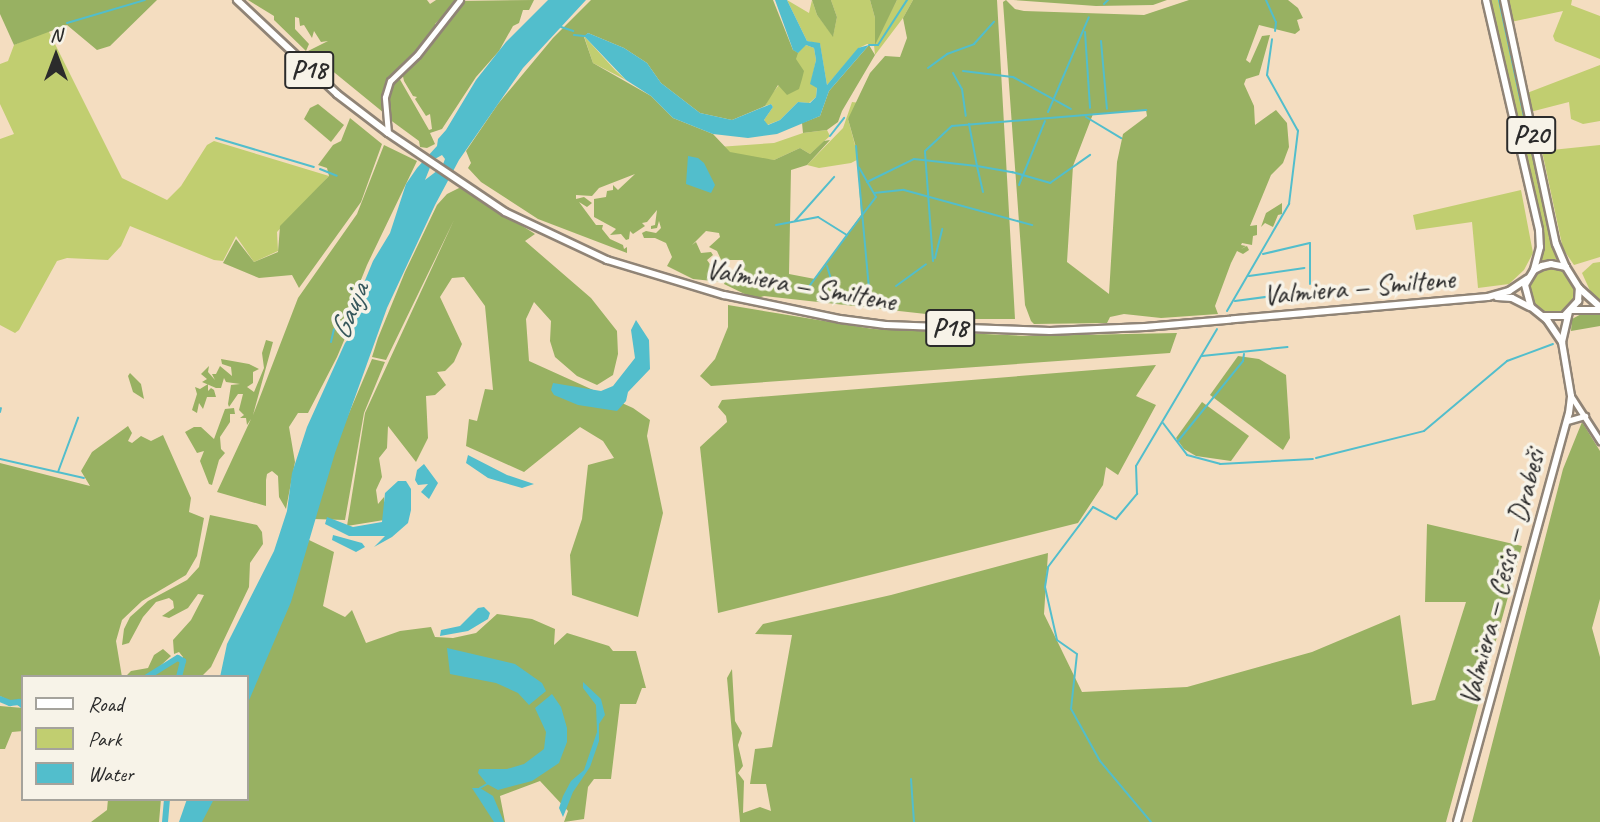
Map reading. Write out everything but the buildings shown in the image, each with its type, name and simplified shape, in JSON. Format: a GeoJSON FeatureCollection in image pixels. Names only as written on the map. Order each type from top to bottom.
{"type":"FeatureCollection","features":[{"type":"Feature","properties":{"kind":"main road","name":"Valmiera — Smiltene"},"geometry":{"type":"LineString","coordinates":[[237,0],[310,71],[388,133],[527,224],[638,271],[723,295],[874,323],[1018,331],[1127,328],[1488,297],[1512,298],[1531,307]]}},
{"type":"Feature","properties":{"kind":"main road","name":"P20"},"geometry":{"type":"LineString","coordinates":[[1486,0],[1539,230],[1541,247],[1534,270]]}},
{"type":"Feature","properties":{"kind":"main road","name":"P20"},"geometry":{"type":"LineString","coordinates":[[1504,0],[1555,240],[1566,267]]}},
{"type":"Feature","properties":{"kind":"main road"},"geometry":{"type":"LineString","coordinates":[[1534,270],[1551,264],[1566,267],[1579,288],[1600,308]]}},
{"type":"Feature","properties":{"kind":"main road","name":"P18"},"geometry":{"type":"LineString","coordinates":[[1527,279],[1534,270]]}},
{"type":"Feature","properties":{"kind":"main road","name":"Valmiera — Smiltene"},"geometry":{"type":"LineString","coordinates":[[1488,297],[1509,291],[1527,279]]}},
{"type":"Feature","properties":{"kind":"main road"},"geometry":{"type":"LineString","coordinates":[[1527,279],[1525,291],[1531,307]]}},
{"type":"Feature","properties":{"kind":"main road"},"geometry":{"type":"LineString","coordinates":[[1562,342],[1570,311],[1578,302],[1579,288]]}},
{"type":"Feature","properties":{"kind":"main road","name":"P18"},"geometry":{"type":"LineString","coordinates":[[1531,307],[1543,316]]}},
{"type":"Feature","properties":{"kind":"main road"},"geometry":{"type":"LineString","coordinates":[[1543,316],[1558,317],[1570,311],[1600,308]]}},
{"type":"Feature","properties":{"kind":"main road"},"geometry":{"type":"LineString","coordinates":[[1543,316],[1562,342]]}},
{"type":"Feature","properties":{"kind":"main road","name":"Valmiera — Cēsis — Drabeši"},"geometry":{"type":"LineString","coordinates":[[1457,822],[1567,421],[1571,396],[1562,342]]}},
{"type":"Feature","properties":{"kind":"street"},"geometry":{"type":"LineString","coordinates":[[388,133],[386,97],[390,81],[417,55],[460,0]]}},
{"type":"Feature","properties":{"kind":"street"},"geometry":{"type":"LineString","coordinates":[[1571,396],[1600,441]]}},
{"type":"Feature","properties":{"kind":"street"},"geometry":{"type":"LineString","coordinates":[[1567,421],[1585,416]]}},
{"type":"Feature","properties":{"kind":"green space"},"geometry":{"type":"Polygon","coordinates":[[[0,0],[157,0],[110,46],[97,50],[67,25],[14,45],[0,14],[0,0]]]}},
{"type":"Feature","properties":{"kind":"green space"},"geometry":{"type":"Polygon","coordinates":[[[248,0],[427,0],[430,4],[436,0],[459,0],[435,24],[437,28],[420,54],[460,1],[534,0],[529,10],[523,10],[519,23],[513,26],[499,51],[476,77],[442,129],[430,133],[435,144],[427,148],[420,147],[419,141],[389,119],[387,94],[398,76],[429,130],[432,129],[430,114],[426,116],[415,99],[417,97],[413,96],[404,81],[402,72],[419,54],[388,82],[384,113],[308,51],[328,41],[321,42],[314,31],[312,38],[304,25],[300,26],[299,18],[295,17],[295,29],[309,44],[306,51],[274,20],[274,16],[248,0]]]}},
{"type":"Feature","properties":{"kind":"green space"},"geometry":{"type":"Polygon","coordinates":[[[591,0],[773,0],[793,50],[798,53],[796,59],[804,71],[799,89],[787,95],[778,85],[765,106],[732,120],[700,113],[661,83],[647,63],[624,48],[588,33],[584,37],[593,63],[651,96],[673,118],[713,134],[730,152],[774,160],[800,148],[810,154],[824,141],[830,140],[807,165],[791,170],[789,274],[815,279],[861,215],[857,151],[848,119],[870,73],[885,56],[900,57],[907,38],[903,18],[913,0],[997,0],[1015,319],[971,319],[764,296],[755,299],[724,284],[727,276],[735,277],[740,273],[743,260],[729,260],[723,264],[717,251],[709,247],[720,237],[719,233],[706,231],[692,245],[696,242],[701,253],[711,252],[713,255],[707,260],[717,274],[720,270],[725,271],[725,278],[722,282],[693,279],[667,266],[672,257],[666,243],[655,238],[644,238],[642,233],[656,233],[661,228],[659,221],[657,228],[651,229],[651,226],[655,225],[657,210],[647,222],[642,223],[645,226],[633,234],[630,231],[629,239],[626,240],[621,234],[610,235],[616,229],[594,217],[594,199],[606,197],[607,191],[613,190],[613,185],[618,190],[635,174],[599,188],[592,196],[576,195],[576,199],[584,197],[592,203],[587,207],[579,202],[596,225],[603,225],[602,229],[610,239],[623,245],[624,249],[627,247],[627,253],[538,219],[481,182],[468,168],[471,163],[466,151],[498,104],[553,38],[591,0]]]}},
{"type":"Feature","properties":{"kind":"green space"},"geometry":{"type":"Polygon","coordinates":[[[787,0],[809,13],[812,0],[817,15],[833,36],[837,17],[831,0],[870,0],[875,18],[875,43],[897,0],[913,0],[875,55],[874,45],[867,44],[859,48],[827,85],[820,44],[807,41],[787,0]]]}},
{"type":"Feature","properties":{"kind":"green space"},"geometry":{"type":"Polygon","coordinates":[[[812,0],[831,0],[837,17],[833,37],[817,15],[812,0]]]}},
{"type":"Feature","properties":{"kind":"green space"},"geometry":{"type":"Polygon","coordinates":[[[870,0],[897,0],[875,45],[875,18],[870,0]]]}},
{"type":"Feature","properties":{"kind":"green space"},"geometry":{"type":"Polygon","coordinates":[[[1006,0],[1015,9],[1024,11],[1144,15],[1189,0],[1288,0],[1298,8],[1303,18],[1297,20],[1300,30],[1295,34],[1259,25],[1246,60],[1250,63],[1262,36],[1270,35],[1259,75],[1246,79],[1244,84],[1254,106],[1255,125],[1276,110],[1287,123],[1289,147],[1283,163],[1271,175],[1250,226],[1257,225],[1257,235],[1253,236],[1252,245],[1242,243],[1241,245],[1246,246],[1241,249],[1247,246],[1249,250],[1243,254],[1237,251],[1231,263],[1215,306],[1218,314],[1161,318],[1124,314],[1110,317],[1107,323],[1034,324],[1031,321],[1025,305],[1003,2],[1006,0]],[[1146,110],[1093,114],[1073,166],[1067,262],[1109,294],[1117,162],[1123,134],[1147,116],[1146,110]]]}},
{"type":"Feature","properties":{"kind":"green space"},"geometry":{"type":"Polygon","coordinates":[[[1013,0],[1167,0],[1153,5],[1096,6],[1013,0]]]}},
{"type":"Feature","properties":{"kind":"green space"},"geometry":{"type":"Polygon","coordinates":[[[1488,0],[1501,0],[1553,240],[1547,237],[1554,241],[1561,262],[1538,264],[1542,240],[1488,0]]]}},
{"type":"Feature","properties":{"kind":"green space"},"geometry":{"type":"Polygon","coordinates":[[[1508,0],[1572,0],[1571,5],[1600,16],[1600,59],[1555,41],[1553,36],[1563,11],[1511,22],[1508,0]]]}},
{"type":"Feature","properties":{"kind":"green space"},"geometry":{"type":"Polygon","coordinates":[[[48,30],[122,178],[167,200],[181,186],[207,145],[214,141],[329,176],[277,232],[278,251],[254,262],[236,236],[223,261],[214,260],[130,226],[121,246],[108,260],[67,258],[57,261],[19,330],[15,333],[0,325],[0,139],[14,134],[0,104],[0,64],[8,61],[14,45],[48,30]]]}},
{"type":"Feature","properties":{"kind":"green space"},"geometry":{"type":"Polygon","coordinates":[[[584,36],[615,70],[626,80],[593,63],[584,36]]]}},
{"type":"Feature","properties":{"kind":"green space"},"geometry":{"type":"Polygon","coordinates":[[[806,45],[814,48],[816,60],[811,83],[817,87],[816,97],[809,103],[798,102],[780,120],[767,125],[764,120],[773,107],[771,104],[765,106],[779,85],[793,50],[806,45]]]}},
{"type":"Feature","properties":{"kind":"green space"},"geometry":{"type":"Polygon","coordinates":[[[869,45],[875,55],[838,122],[827,130],[803,133],[802,123],[820,116],[829,91],[869,45]]]}},
{"type":"Feature","properties":{"kind":"green space"},"geometry":{"type":"Polygon","coordinates":[[[1600,65],[1600,121],[1583,124],[1571,119],[1569,102],[1530,112],[1527,93],[1600,65]]]}},
{"type":"Feature","properties":{"kind":"green space"},"geometry":{"type":"Polygon","coordinates":[[[852,102],[860,103],[848,119],[855,145],[876,150],[851,163],[819,168],[807,165],[843,128],[852,102]]]}},
{"type":"Feature","properties":{"kind":"green space"},"geometry":{"type":"Polygon","coordinates":[[[318,104],[344,125],[331,142],[304,119],[310,108],[318,104]]]}},
{"type":"Feature","properties":{"kind":"green space"},"geometry":{"type":"Polygon","coordinates":[[[350,118],[382,144],[361,202],[299,288],[292,275],[259,278],[223,263],[236,239],[254,262],[278,252],[280,226],[329,176],[327,168],[318,165],[333,145],[341,141],[350,118]]]}},
{"type":"Feature","properties":{"kind":"green space"},"geometry":{"type":"Polygon","coordinates":[[[827,130],[830,136],[810,154],[800,148],[774,160],[740,157],[718,147],[774,143],[803,133],[827,130]]]}},
{"type":"Feature","properties":{"kind":"green space"},"geometry":{"type":"Polygon","coordinates":[[[384,145],[417,161],[367,265],[352,302],[351,324],[337,357],[308,413],[298,413],[289,427],[295,462],[286,509],[279,497],[278,476],[272,471],[267,474],[266,506],[217,492],[251,419],[247,425],[246,418],[240,418],[244,415],[239,410],[243,394],[238,394],[229,407],[228,404],[231,385],[240,384],[226,382],[224,378],[221,388],[216,388],[202,382],[207,379],[201,374],[209,366],[208,372],[215,380],[212,374],[216,374],[220,366],[232,376],[231,367],[222,364],[221,359],[249,364],[259,369],[253,372],[253,383],[247,387],[254,392],[264,368],[262,353],[266,340],[273,342],[253,415],[298,298],[357,214],[384,145]]]}},
{"type":"Feature","properties":{"kind":"green space"},"geometry":{"type":"Polygon","coordinates":[[[1600,145],[1600,257],[1574,265],[1563,249],[1542,151],[1600,145]]]}},
{"type":"Feature","properties":{"kind":"green space"},"geometry":{"type":"Polygon","coordinates":[[[461,187],[535,234],[525,241],[591,298],[617,331],[618,354],[613,375],[597,385],[577,376],[555,357],[550,341],[551,321],[534,302],[526,319],[529,361],[633,408],[650,420],[647,436],[663,513],[638,617],[572,595],[570,555],[582,519],[588,465],[614,458],[603,441],[580,427],[524,472],[466,446],[469,419],[477,421],[485,389],[493,390],[485,306],[464,277],[452,278],[440,297],[462,344],[454,362],[445,371],[437,372],[446,385],[435,395],[426,396],[428,438],[416,462],[388,426],[387,448],[379,458],[382,477],[376,490],[378,504],[384,497],[384,520],[347,526],[365,413],[454,220],[386,360],[372,357],[378,338],[437,205],[447,194],[461,187]]]}},
{"type":"Feature","properties":{"kind":"green space"},"geometry":{"type":"Polygon","coordinates":[[[1521,190],[1533,253],[1524,270],[1509,284],[1478,288],[1472,222],[1416,230],[1413,215],[1521,190]]]}},
{"type":"Feature","properties":{"kind":"green space"},"geometry":{"type":"Polygon","coordinates":[[[1282,203],[1282,214],[1278,215],[1273,227],[1265,223],[1261,227],[1266,213],[1282,203]]]}},
{"type":"Feature","properties":{"kind":"green space"},"geometry":{"type":"Polygon","coordinates":[[[1600,262],[1600,301],[1592,295],[1582,273],[1593,263],[1600,262]]]}},
{"type":"Feature","properties":{"kind":"green space"},"geometry":{"type":"Polygon","coordinates":[[[1552,267],[1569,274],[1576,291],[1569,308],[1552,315],[1535,308],[1528,291],[1535,274],[1552,267]]]}},
{"type":"Feature","properties":{"kind":"green space"},"geometry":{"type":"Polygon","coordinates":[[[728,305],[873,329],[1027,336],[1177,333],[1170,353],[711,386],[700,376],[715,359],[728,327],[728,305]]]}},
{"type":"Feature","properties":{"kind":"green space"},"geometry":{"type":"Polygon","coordinates":[[[1585,312],[1600,315],[1600,326],[1571,331],[1572,319],[1585,312]]]}},
{"type":"Feature","properties":{"kind":"green space"},"geometry":{"type":"Polygon","coordinates":[[[1238,356],[1259,359],[1286,375],[1290,438],[1283,450],[1210,395],[1238,356]]]}},
{"type":"Feature","properties":{"kind":"green space"},"geometry":{"type":"Polygon","coordinates":[[[372,359],[385,362],[364,413],[345,520],[314,519],[338,439],[372,359]]]}},
{"type":"Feature","properties":{"kind":"green space"},"geometry":{"type":"Polygon","coordinates":[[[1156,365],[1136,396],[1156,405],[1118,475],[1106,467],[1103,485],[1078,523],[718,613],[700,447],[727,422],[726,416],[718,407],[722,400],[1156,365]]]}},
{"type":"Feature","properties":{"kind":"green space"},"geometry":{"type":"Polygon","coordinates":[[[130,373],[141,384],[144,399],[133,392],[128,376],[130,373]]]}},
{"type":"Feature","properties":{"kind":"green space"},"geometry":{"type":"Polygon","coordinates":[[[208,384],[208,391],[211,388],[214,390],[216,397],[207,397],[203,409],[199,403],[197,413],[192,410],[197,394],[195,387],[200,389],[208,384]]]}},
{"type":"Feature","properties":{"kind":"green space"},"geometry":{"type":"Polygon","coordinates":[[[1202,402],[1249,436],[1231,461],[1196,456],[1184,449],[1176,438],[1202,402]]]}},
{"type":"Feature","properties":{"kind":"green space"},"geometry":{"type":"Polygon","coordinates":[[[234,408],[235,414],[230,414],[230,422],[220,437],[221,449],[225,453],[219,460],[212,485],[209,484],[200,461],[204,451],[197,453],[185,432],[201,427],[214,439],[225,409],[234,408]]]}},
{"type":"Feature","properties":{"kind":"green space"},"geometry":{"type":"Polygon","coordinates":[[[1582,422],[1600,451],[1600,599],[1592,628],[1600,657],[1600,822],[1472,822],[1563,469],[1582,422]]]}},
{"type":"Feature","properties":{"kind":"green space"},"geometry":{"type":"Polygon","coordinates":[[[128,426],[132,433],[128,441],[132,443],[141,436],[151,441],[163,435],[191,498],[189,512],[204,518],[197,556],[186,575],[142,601],[122,620],[116,641],[122,675],[21,675],[19,706],[0,696],[0,463],[90,486],[81,471],[92,452],[128,426]]]}},
{"type":"Feature","properties":{"kind":"green space"},"geometry":{"type":"Polygon","coordinates":[[[210,515],[257,525],[262,532],[263,544],[250,563],[249,587],[211,667],[203,675],[181,675],[183,657],[179,652],[174,654],[173,640],[191,620],[204,595],[198,594],[188,608],[169,618],[162,616],[174,608],[173,601],[169,598],[156,602],[143,617],[129,643],[122,645],[124,629],[130,617],[148,601],[187,580],[199,567],[210,515]]]}},
{"type":"Feature","properties":{"kind":"green space"},"geometry":{"type":"Polygon","coordinates":[[[1427,524],[1522,546],[1446,822],[740,822],[727,678],[732,669],[735,721],[742,733],[738,745],[743,766],[738,773],[744,781],[743,813],[760,807],[771,811],[766,784],[750,784],[755,749],[772,747],[792,635],[755,634],[763,624],[891,595],[1048,553],[1044,614],[1082,692],[1187,687],[1312,652],[1400,615],[1412,705],[1435,700],[1466,602],[1425,602],[1427,524]]]}},
{"type":"Feature","properties":{"kind":"green space"},"geometry":{"type":"Polygon","coordinates":[[[309,540],[334,552],[323,606],[345,617],[352,610],[366,643],[400,631],[431,627],[435,637],[453,638],[476,633],[497,614],[532,619],[555,629],[554,645],[567,633],[609,646],[613,651],[636,651],[646,688],[642,688],[636,704],[620,704],[611,779],[594,779],[588,787],[584,819],[564,822],[568,811],[540,781],[500,796],[505,822],[199,822],[205,801],[248,801],[248,696],[309,540]]]}},
{"type":"Feature","properties":{"kind":"green space"},"geometry":{"type":"Polygon","coordinates":[[[163,649],[171,656],[148,675],[127,675],[131,671],[148,668],[154,655],[163,649]]]}},
{"type":"Feature","properties":{"kind":"green space"},"geometry":{"type":"Polygon","coordinates":[[[176,656],[181,660],[178,675],[152,675],[176,656]]]}},
{"type":"Feature","properties":{"kind":"green space"},"geometry":{"type":"Polygon","coordinates":[[[0,706],[21,708],[21,731],[12,732],[5,749],[0,749],[0,706]]]}},
{"type":"Feature","properties":{"kind":"green space"},"geometry":{"type":"Polygon","coordinates":[[[108,801],[161,801],[159,822],[91,822],[107,810],[108,801]]]}},
{"type":"Feature","properties":{"kind":"water"},"geometry":{"type":"Polygon","coordinates":[[[548,0],[586,0],[523,68],[459,160],[435,205],[387,308],[335,453],[291,602],[248,703],[248,675],[220,675],[227,644],[274,551],[287,511],[292,473],[307,427],[345,343],[354,332],[354,307],[373,261],[390,233],[406,184],[437,146],[438,139],[476,80],[506,42],[548,0]],[[442,155],[433,160],[425,180],[442,167],[445,159],[442,155]]]}},
{"type":"Feature","properties":{"kind":"water"},"geometry":{"type":"Polygon","coordinates":[[[775,0],[787,0],[807,41],[820,43],[827,85],[858,48],[869,45],[829,91],[820,116],[777,134],[748,138],[713,134],[673,118],[651,96],[626,80],[584,36],[588,33],[624,48],[647,63],[661,83],[700,113],[732,120],[771,104],[773,107],[764,120],[768,125],[780,120],[798,102],[810,103],[816,97],[817,88],[810,84],[816,60],[814,48],[806,45],[798,53],[793,50],[775,0]]]}},
{"type":"Feature","properties":{"kind":"water"},"geometry":{"type":"Polygon","coordinates":[[[688,156],[698,158],[704,163],[715,185],[711,193],[686,184],[688,156]]]}},
{"type":"Feature","properties":{"kind":"water"},"geometry":{"type":"Polygon","coordinates":[[[636,320],[649,340],[650,369],[628,392],[626,401],[617,411],[578,405],[554,395],[551,390],[553,383],[601,391],[613,386],[635,358],[631,330],[636,320]]]}},
{"type":"Feature","properties":{"kind":"water"},"geometry":{"type":"Polygon","coordinates":[[[468,455],[507,475],[534,484],[522,488],[488,478],[466,463],[468,455]]]}},
{"type":"Feature","properties":{"kind":"water"},"geometry":{"type":"Polygon","coordinates":[[[424,464],[438,483],[429,499],[421,492],[428,484],[418,485],[415,480],[417,470],[424,464]]]}},
{"type":"Feature","properties":{"kind":"water"},"geometry":{"type":"Polygon","coordinates":[[[398,481],[406,481],[411,489],[411,510],[408,523],[392,537],[374,547],[385,536],[349,536],[325,524],[327,517],[353,527],[382,522],[385,493],[398,481]]]}},
{"type":"Feature","properties":{"kind":"water"},"geometry":{"type":"Polygon","coordinates":[[[333,535],[362,543],[365,547],[356,552],[332,540],[333,535]]]}},
{"type":"Feature","properties":{"kind":"water"},"geometry":{"type":"Polygon","coordinates":[[[484,607],[490,613],[488,619],[468,631],[440,636],[441,630],[460,626],[478,608],[484,607]]]}},
{"type":"Feature","properties":{"kind":"water"},"geometry":{"type":"Polygon","coordinates":[[[447,648],[515,664],[542,683],[546,691],[529,705],[518,693],[496,683],[450,674],[447,648]]]}},
{"type":"Feature","properties":{"kind":"water"},"geometry":{"type":"Polygon","coordinates":[[[583,682],[601,699],[605,715],[599,724],[599,741],[590,767],[573,792],[563,817],[559,808],[563,796],[571,781],[584,770],[597,732],[596,705],[583,688],[583,682]]]}},
{"type":"Feature","properties":{"kind":"water"},"geometry":{"type":"Polygon","coordinates":[[[552,694],[561,707],[567,728],[567,742],[559,763],[532,781],[498,790],[487,784],[478,773],[479,769],[507,769],[524,764],[544,749],[546,732],[535,708],[552,694]]]}},
{"type":"Feature","properties":{"kind":"water"},"geometry":{"type":"Polygon","coordinates":[[[472,788],[480,788],[493,796],[504,822],[494,822],[472,788]]]}},
{"type":"Feature","properties":{"kind":"water"},"geometry":{"type":"Polygon","coordinates":[[[186,801],[213,801],[202,822],[179,822],[186,801]]]}},
{"type":"Feature","properties":{"kind":"waterway"},"geometry":{"type":"LineString","coordinates":[[67,23],[145,0]]}},
{"type":"Feature","properties":{"kind":"waterway"},"geometry":{"type":"LineString","coordinates":[[869,45],[878,45],[907,0]]}},
{"type":"Feature","properties":{"kind":"waterway"},"geometry":{"type":"LineString","coordinates":[[1104,4],[1108,0]]}},
{"type":"Feature","properties":{"kind":"waterway"},"geometry":{"type":"LineString","coordinates":[[1266,0],[1276,22],[1275,31]]}},
{"type":"Feature","properties":{"kind":"waterway"},"geometry":{"type":"LineString","coordinates":[[1499,0],[1528,135]]}},
{"type":"Feature","properties":{"kind":"waterway"},"geometry":{"type":"LineString","coordinates":[[1048,112],[1089,17]]}},
{"type":"Feature","properties":{"kind":"waterway"},"geometry":{"type":"LineString","coordinates":[[928,68],[947,54],[974,44],[994,22]]}},
{"type":"Feature","properties":{"kind":"waterway"},"geometry":{"type":"LineString","coordinates":[[561,27],[573,31]]}},
{"type":"Feature","properties":{"kind":"waterway"},"geometry":{"type":"LineString","coordinates":[[1085,32],[1090,108]]}},
{"type":"Feature","properties":{"kind":"waterway"},"geometry":{"type":"LineString","coordinates":[[574,35],[584,36]]}},
{"type":"Feature","properties":{"kind":"waterway"},"geometry":{"type":"LineString","coordinates":[[1227,311],[1289,204],[1298,131],[1267,75],[1272,39]]}},
{"type":"Feature","properties":{"kind":"waterway"},"geometry":{"type":"LineString","coordinates":[[1101,41],[1107,109]]}},
{"type":"Feature","properties":{"kind":"waterway"},"geometry":{"type":"LineString","coordinates":[[963,71],[1013,77],[1071,109]]}},
{"type":"Feature","properties":{"kind":"waterway"},"geometry":{"type":"LineString","coordinates":[[953,73],[962,89],[966,116]]}},
{"type":"Feature","properties":{"kind":"waterway"},"geometry":{"type":"LineString","coordinates":[[933,261],[925,151],[952,126],[1146,110]]}},
{"type":"Feature","properties":{"kind":"waterway"},"geometry":{"type":"LineString","coordinates":[[1086,117],[1121,138]]}},
{"type":"Feature","properties":{"kind":"waterway"},"geometry":{"type":"LineString","coordinates":[[830,136],[844,118]]}},
{"type":"Feature","properties":{"kind":"waterway"},"geometry":{"type":"LineString","coordinates":[[1019,185],[1045,121]]}},
{"type":"Feature","properties":{"kind":"waterway"},"geometry":{"type":"LineString","coordinates":[[867,182],[914,159],[977,166],[969,124]]}},
{"type":"Feature","properties":{"kind":"waterway"},"geometry":{"type":"LineString","coordinates":[[216,138],[314,167]]}},
{"type":"Feature","properties":{"kind":"waterway"},"geometry":{"type":"LineString","coordinates":[[1529,138],[1551,239]]}},
{"type":"Feature","properties":{"kind":"waterway"},"geometry":{"type":"LineString","coordinates":[[856,146],[870,301]]}},
{"type":"Feature","properties":{"kind":"waterway"},"geometry":{"type":"LineString","coordinates":[[983,192],[977,166],[1050,183],[1090,155]]}},
{"type":"Feature","properties":{"kind":"waterway"},"geometry":{"type":"LineString","coordinates":[[776,225],[818,217],[847,235],[876,197],[859,168]]}},
{"type":"Feature","properties":{"kind":"waterway"},"geometry":{"type":"LineString","coordinates":[[320,169],[337,176]]}},
{"type":"Feature","properties":{"kind":"waterway"},"geometry":{"type":"LineString","coordinates":[[795,221],[834,177]]}},
{"type":"Feature","properties":{"kind":"waterway"},"geometry":{"type":"LineString","coordinates":[[874,193],[904,190],[1032,225]]}},
{"type":"Feature","properties":{"kind":"waterway"},"geometry":{"type":"LineString","coordinates":[[935,258],[942,229]]}},
{"type":"Feature","properties":{"kind":"waterway"},"geometry":{"type":"LineString","coordinates":[[805,292],[847,235]]}},
{"type":"Feature","properties":{"kind":"waterway"},"geometry":{"type":"LineString","coordinates":[[1263,254],[1310,243],[1310,284]]}},
{"type":"Feature","properties":{"kind":"waterway"},"geometry":{"type":"LineString","coordinates":[[896,286],[926,264]]}},
{"type":"Feature","properties":{"kind":"waterway"},"geometry":{"type":"LineString","coordinates":[[827,266],[838,301]]}},
{"type":"Feature","properties":{"kind":"waterway"},"geometry":{"type":"LineString","coordinates":[[1249,276],[1304,268]]}},
{"type":"Feature","properties":{"kind":"waterway"},"geometry":{"type":"LineString","coordinates":[[1235,301],[1303,292]]}},
{"type":"Feature","properties":{"kind":"waterway","name":"Gauja"},"geometry":{"type":"LineString","coordinates":[[331,342],[334,329]]}},
{"type":"Feature","properties":{"kind":"waterway"},"geometry":{"type":"LineString","coordinates":[[1151,822],[1100,761],[1071,709],[1077,654],[1057,640],[1045,587],[1048,567],[1093,507],[1116,519],[1137,494],[1136,466],[1217,329]]}},
{"type":"Feature","properties":{"kind":"waterway"},"geometry":{"type":"LineString","coordinates":[[1316,458],[1424,431],[1507,361],[1553,344]]}},
{"type":"Feature","properties":{"kind":"waterway"},"geometry":{"type":"LineString","coordinates":[[1202,356],[1288,347]]}},
{"type":"Feature","properties":{"kind":"waterway"},"geometry":{"type":"LineString","coordinates":[[1178,441],[1243,361],[1244,354]]}},
{"type":"Feature","properties":{"kind":"waterway"},"geometry":{"type":"LineString","coordinates":[[0,412],[1,408]]}},
{"type":"Feature","properties":{"kind":"waterway"},"geometry":{"type":"LineString","coordinates":[[58,472],[78,418]]}},
{"type":"Feature","properties":{"kind":"waterway"},"geometry":{"type":"LineString","coordinates":[[1163,423],[1187,455],[1220,464],[1313,459]]}},
{"type":"Feature","properties":{"kind":"waterway"},"geometry":{"type":"LineString","coordinates":[[0,459],[84,478]]}},
{"type":"Feature","properties":{"kind":"waterway"},"geometry":{"type":"LineString","coordinates":[[150,675],[178,658],[183,661],[180,675]]}},
{"type":"Feature","properties":{"kind":"waterway"},"geometry":{"type":"LineString","coordinates":[[0,699],[21,704]]}},
{"type":"Feature","properties":{"kind":"waterway"},"geometry":{"type":"LineString","coordinates":[[911,779],[914,822]]}},
{"type":"Feature","properties":{"kind":"waterway"},"geometry":{"type":"LineString","coordinates":[[480,788],[487,784]]}},
{"type":"Feature","properties":{"kind":"waterway"},"geometry":{"type":"LineString","coordinates":[[165,822],[167,801]]}}]}
